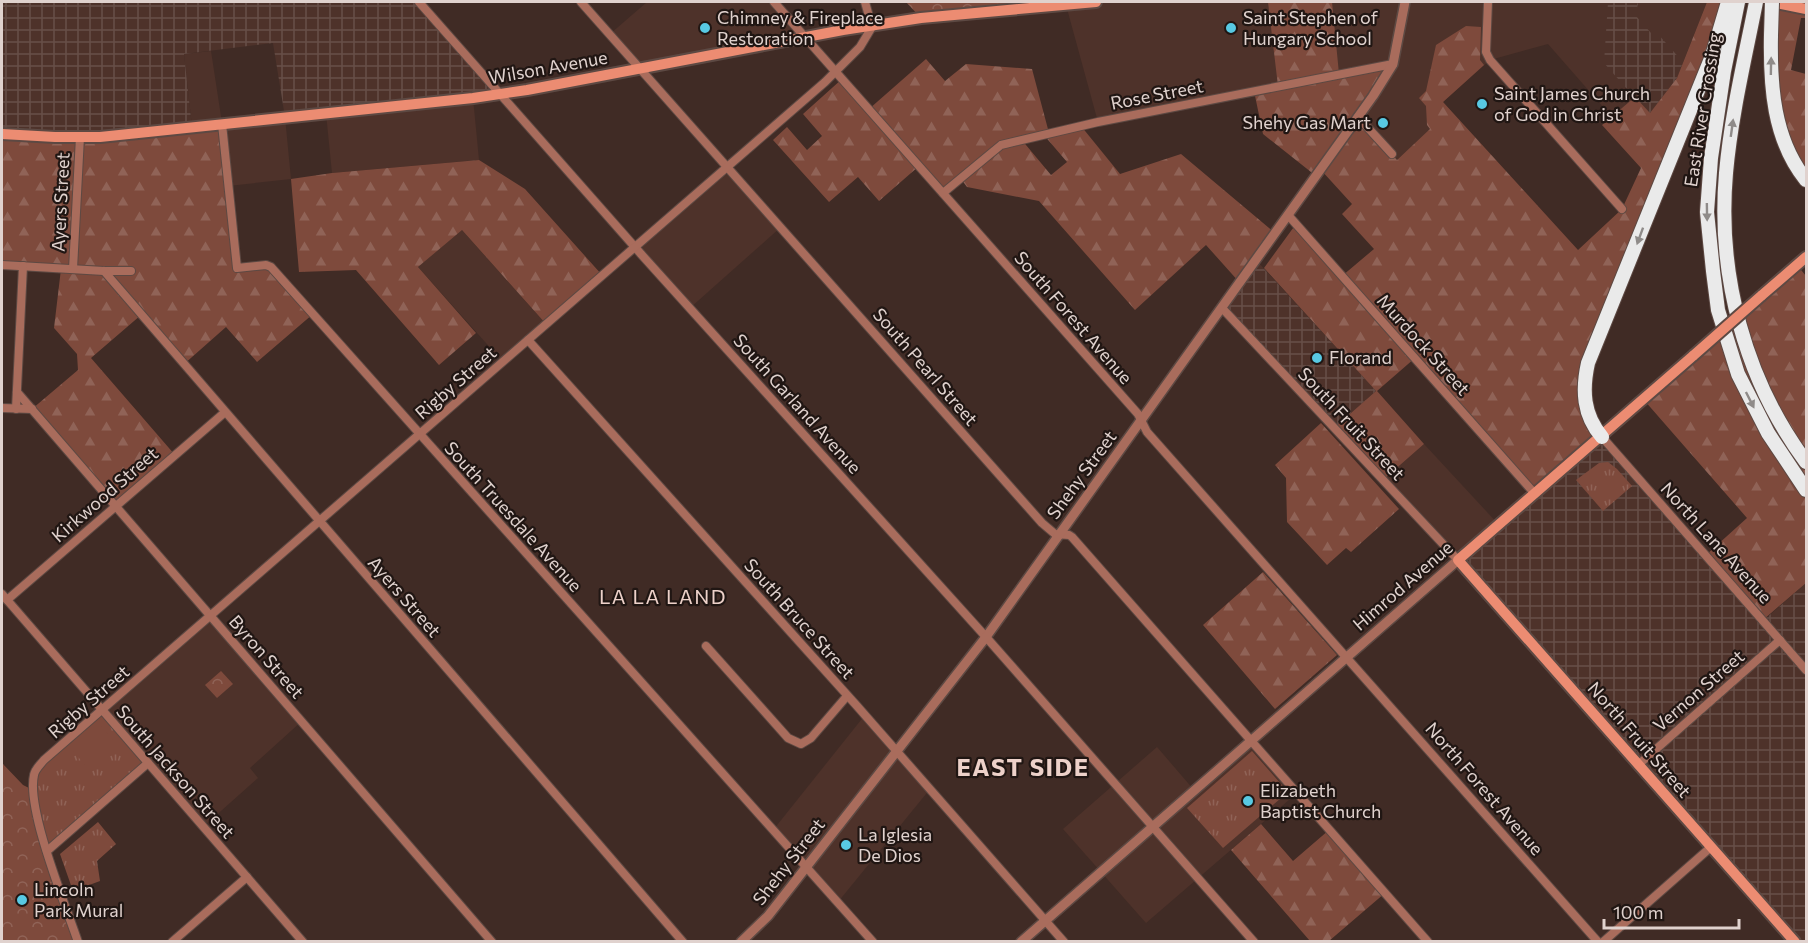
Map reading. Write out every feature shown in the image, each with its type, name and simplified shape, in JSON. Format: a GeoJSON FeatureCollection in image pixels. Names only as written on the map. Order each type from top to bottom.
{"type":"FeatureCollection","features":[{"type":"Feature","properties":{"kind":"highway"},"geometry":{"type":"LineString","coordinates":[[1602,437],[1589,417],[1585,401],[1584,378],[1588,363],[1699,89],[1727,27],[1728,2]]}},
{"type":"Feature","properties":{"kind":"highway","name":"East River Crossing"},"geometry":{"type":"LineString","coordinates":[[1738,2],[1727,27],[1724,71],[1711,158],[1707,212],[1718,310],[1732,360],[1747,394],[1779,452],[1806,490]]}},
{"type":"Feature","properties":{"kind":"highway","name":"East River Crossing"},"geometry":{"type":"LineString","coordinates":[[1756,2],[1726,174],[1725,224],[1728,271],[1740,330],[1760,386],[1784,431],[1806,462]]}},
{"type":"Feature","properties":{"kind":"highway"},"geometry":{"type":"LineString","coordinates":[[1772,2],[1770,78],[1776,117],[1791,155],[1806,180]]}},
{"type":"Feature","properties":{"kind":"main road","name":"Wilson Avenue"},"geometry":{"type":"LineString","coordinates":[[2,134],[100,137],[500,94],[805,37],[921,18],[1096,2]]}},
{"type":"Feature","properties":{"kind":"main road"},"geometry":{"type":"LineString","coordinates":[[1772,2],[1806,9]]}},
{"type":"Feature","properties":{"kind":"main road","name":"Himrod Avenue"},"geometry":{"type":"LineString","coordinates":[[1458,561],[1806,257]]}},
{"type":"Feature","properties":{"kind":"main road","name":"North Fruit Street"},"geometry":{"type":"LineString","coordinates":[[1458,561],[1795,942]]}},
{"type":"Feature","properties":{"kind":"street","name":"South Garland Avenue"},"geometry":{"type":"LineString","coordinates":[[419,2],[635,247],[986,637],[1254,942]]}},
{"type":"Feature","properties":{"kind":"street","name":"South Pearl Street"},"geometry":{"type":"LineString","coordinates":[[581,2],[1042,522],[1052,532],[1072,537],[1428,942]]}},
{"type":"Feature","properties":{"kind":"street","name":"South Forest Avenue"},"geometry":{"type":"LineString","coordinates":[[774,2],[1136,412],[1147,432],[1347,657]]}},
{"type":"Feature","properties":{"kind":"street"},"geometry":{"type":"LineString","coordinates":[[865,2],[872,27]]}},
{"type":"Feature","properties":{"kind":"street","name":"Shehy Street"},"geometry":{"type":"LineString","coordinates":[[741,942],[768,916],[986,637],[1359,117],[1393,64],[1405,2]]}},
{"type":"Feature","properties":{"kind":"street"},"geometry":{"type":"LineString","coordinates":[[1488,2],[1486,52],[1490,60],[1622,209]]}},
{"type":"Feature","properties":{"kind":"street","name":"Rigby Street"},"geometry":{"type":"LineString","coordinates":[[47,850],[34,799],[34,775],[44,760],[728,166],[860,47],[872,27]]}},
{"type":"Feature","properties":{"kind":"street","name":"Rose Street"},"geometry":{"type":"LineString","coordinates":[[943,194],[1001,145],[1098,123],[1393,64]]}},
{"type":"Feature","properties":{"kind":"street"},"geometry":{"type":"LineString","coordinates":[[1359,117],[1392,154]]}},
{"type":"Feature","properties":{"kind":"street","name":"South Truesdale Avenue"},"geometry":{"type":"LineString","coordinates":[[222,124],[237,268],[266,265],[271,267],[873,942]]}},
{"type":"Feature","properties":{"kind":"street","name":"Ayers Street"},"geometry":{"type":"LineString","coordinates":[[73,269],[80,137]]}},
{"type":"Feature","properties":{"kind":"street","name":"Murdock Street"},"geometry":{"type":"LineString","coordinates":[[1288,215],[1535,494]]}},
{"type":"Feature","properties":{"kind":"street"},"geometry":{"type":"LineString","coordinates":[[2,265],[104,272],[131,271]]}},
{"type":"Feature","properties":{"kind":"street"},"geometry":{"type":"LineString","coordinates":[[16,409],[23,266]]}},
{"type":"Feature","properties":{"kind":"street","name":"Ayers Street"},"geometry":{"type":"LineString","coordinates":[[104,272],[683,942]]}},
{"type":"Feature","properties":{"kind":"street","name":"South Fruit Street"},"geometry":{"type":"LineString","coordinates":[[1222,308],[1458,561]]}},
{"type":"Feature","properties":{"kind":"street","name":"South Bruce Street"},"geometry":{"type":"LineString","coordinates":[[528,340],[897,751],[1064,942]]}},
{"type":"Feature","properties":{"kind":"street","name":"Byron Street"},"geometry":{"type":"LineString","coordinates":[[17,392],[492,942]]}},
{"type":"Feature","properties":{"kind":"street"},"geometry":{"type":"LineString","coordinates":[[2,408],[32,409]]}},
{"type":"Feature","properties":{"kind":"street","name":"Kirkwood Street"},"geometry":{"type":"LineString","coordinates":[[4,597],[116,506],[224,413]]}},
{"type":"Feature","properties":{"kind":"street","name":"North Lane Avenue"},"geometry":{"type":"LineString","coordinates":[[1602,437],[1806,670]]}},
{"type":"Feature","properties":{"kind":"street","name":"Himrod Avenue"},"geometry":{"type":"LineString","coordinates":[[1021,942],[1458,561]]}},
{"type":"Feature","properties":{"kind":"street","name":"South Jackson Street"},"geometry":{"type":"LineString","coordinates":[[4,597],[303,942]]}},
{"type":"Feature","properties":{"kind":"street","name":"Vernon Street"},"geometry":{"type":"LineString","coordinates":[[1638,765],[1780,640]]}},
{"type":"Feature","properties":{"kind":"street"},"geometry":{"type":"LineString","coordinates":[[706,646],[788,738],[796,743],[801,744],[811,738],[847,696]]}},
{"type":"Feature","properties":{"kind":"street","name":"North Forest Avenue"},"geometry":{"type":"LineString","coordinates":[[1347,657],[1601,942]]}},
{"type":"Feature","properties":{"kind":"street"},"geometry":{"type":"LineString","coordinates":[[78,942],[47,850],[148,763]]}},
{"type":"Feature","properties":{"kind":"street"},"geometry":{"type":"LineString","coordinates":[[1601,942],[1711,847]]}},
{"type":"Feature","properties":{"kind":"street"},"geometry":{"type":"LineString","coordinates":[[172,942],[247,877]]}},
{"type":"Feature","properties":{"kind":"shaded area"},"geometry":{"type":"Polygon","coordinates":[[[2,2],[419,2],[500,94],[285,117],[273,43],[184,54],[192,127],[100,137],[2,134],[2,2]]]}},
{"type":"Feature","properties":{"kind":"shaded area"},"geometry":{"type":"Polygon","coordinates":[[[647,2],[774,2],[805,37],[640,68],[610,34],[647,2]]]}},
{"type":"Feature","properties":{"kind":"shaded area"},"geometry":{"type":"Polygon","coordinates":[[[1096,2],[1707,2],[1646,156],[1548,44],[1490,60],[1443,102],[1451,111],[1397,160],[1358,117],[1392,64],[1098,122],[1066,5],[1096,2]]]}},
{"type":"Feature","properties":{"kind":"shaded area"},"geometry":{"type":"Polygon","coordinates":[[[1608,2],[1636,2],[1638,4],[1635,15],[1651,33],[1657,33],[1683,62],[1677,78],[1649,114],[1604,63],[1608,2]]]}},
{"type":"Feature","properties":{"kind":"shaded area"},"geometry":{"type":"Polygon","coordinates":[[[211,51],[222,123],[285,117],[291,179],[228,186],[192,127],[184,54],[211,51]]]}},
{"type":"Feature","properties":{"kind":"shaded area"},"geometry":{"type":"Polygon","coordinates":[[[473,98],[479,160],[332,173],[326,113],[473,98]]]}},
{"type":"Feature","properties":{"kind":"shaded area"},"geometry":{"type":"Polygon","coordinates":[[[728,166],[781,227],[690,308],[635,247],[728,166]]]}},
{"type":"Feature","properties":{"kind":"shaded area"},"geometry":{"type":"Polygon","coordinates":[[[461,229],[546,324],[503,362],[418,267],[461,229]]]}},
{"type":"Feature","properties":{"kind":"shaded area"},"geometry":{"type":"Polygon","coordinates":[[[1256,260],[1376,391],[1334,428],[1222,308],[1256,260]]]}},
{"type":"Feature","properties":{"kind":"shaded area"},"geometry":{"type":"Polygon","coordinates":[[[1602,437],[1764,620],[1806,583],[1806,941],[1795,941],[1458,561],[1602,437]]]}},
{"type":"Feature","properties":{"kind":"shaded area"},"geometry":{"type":"Polygon","coordinates":[[[1424,444],[1499,525],[1458,560],[1383,480],[1424,444]]]}},
{"type":"Feature","properties":{"kind":"shaded area"},"geometry":{"type":"Polygon","coordinates":[[[211,616],[302,721],[250,768],[258,778],[203,827],[102,710],[211,616]]]}},
{"type":"Feature","properties":{"kind":"shaded area"},"geometry":{"type":"Polygon","coordinates":[[[865,715],[930,789],[838,902],[774,829],[865,715]]]}},
{"type":"Feature","properties":{"kind":"shaded area"},"geometry":{"type":"Polygon","coordinates":[[[1251,741],[1297,793],[1146,923],[1063,829],[1157,747],[1194,790],[1251,741]]]}},
{"type":"Feature","properties":{"kind":"green space"},"geometry":{"type":"Polygon","coordinates":[[[906,2],[1096,2],[921,18],[906,2]]]}},
{"type":"Feature","properties":{"kind":"green space"},"geometry":{"type":"Polygon","coordinates":[[[1268,2],[1332,2],[1339,74],[1393,64],[1359,117],[1397,160],[1430,129],[1427,125],[1426,106],[1419,98],[1426,91],[1436,45],[1466,26],[1481,27],[1480,60],[1484,65],[1443,102],[1578,250],[1622,209],[1641,168],[1602,125],[1635,97],[1650,113],[1677,78],[1707,2],[1728,2],[1584,378],[1602,437],[1535,494],[1415,358],[1377,391],[1424,444],[1383,480],[1334,428],[1376,391],[1264,268],[1296,224],[1342,276],[1374,249],[1342,214],[1352,204],[1321,170],[1316,176],[1263,134],[1254,91],[1278,86],[1268,2]]]}},
{"type":"Feature","properties":{"kind":"green space"},"geometry":{"type":"Polygon","coordinates":[[[1772,2],[1806,2],[1806,18],[1801,18],[1791,70],[1806,74],[1806,180],[1783,136],[1772,2]]]}},
{"type":"Feature","properties":{"kind":"green space"},"geometry":{"type":"Polygon","coordinates":[[[926,59],[945,81],[966,64],[1032,69],[1049,133],[1081,126],[1120,174],[1181,154],[1275,233],[1240,283],[1206,245],[1135,310],[1039,201],[967,187],[961,179],[943,193],[919,166],[879,201],[858,177],[829,202],[773,140],[787,127],[807,150],[822,136],[803,114],[842,79],[869,109],[926,59]],[[1043,134],[1021,139],[1051,175],[1067,162],[1043,134]]]}},
{"type":"Feature","properties":{"kind":"green space"},"geometry":{"type":"Polygon","coordinates":[[[222,124],[237,268],[266,265],[313,314],[257,362],[226,327],[183,365],[141,315],[91,358],[175,455],[116,506],[32,409],[78,370],[77,354],[54,328],[61,269],[2,265],[2,134],[55,137],[222,124]]]}},
{"type":"Feature","properties":{"kind":"green space"},"geometry":{"type":"Polygon","coordinates":[[[479,160],[525,189],[602,275],[546,324],[462,230],[418,267],[476,333],[439,365],[356,270],[299,272],[291,179],[332,173],[479,160]]]}},
{"type":"Feature","properties":{"kind":"green space"},"geometry":{"type":"Polygon","coordinates":[[[1797,265],[1806,276],[1806,583],[1763,620],[1706,555],[1747,518],[1644,400],[1797,265]]]}},
{"type":"Feature","properties":{"kind":"green space"},"geometry":{"type":"Polygon","coordinates":[[[1321,423],[1399,509],[1351,552],[1346,548],[1327,565],[1287,522],[1286,478],[1275,465],[1321,423]]]}},
{"type":"Feature","properties":{"kind":"green space"},"geometry":{"type":"Polygon","coordinates":[[[1608,462],[1632,486],[1603,511],[1576,480],[1599,463],[1608,462]]]}},
{"type":"Feature","properties":{"kind":"green space"},"geometry":{"type":"Polygon","coordinates":[[[1263,572],[1337,655],[1275,709],[1203,625],[1263,572]]]}},
{"type":"Feature","properties":{"kind":"green space"},"geometry":{"type":"Polygon","coordinates":[[[221,671],[233,684],[217,698],[205,685],[221,671]]]}},
{"type":"Feature","properties":{"kind":"green space"},"geometry":{"type":"Polygon","coordinates":[[[102,710],[148,763],[47,851],[34,799],[36,770],[102,710]]]}},
{"type":"Feature","properties":{"kind":"green space"},"geometry":{"type":"Polygon","coordinates":[[[101,726],[113,740],[85,765],[73,751],[101,726]]]}},
{"type":"Feature","properties":{"kind":"green space"},"geometry":{"type":"Polygon","coordinates":[[[1252,751],[1288,792],[1223,848],[1187,808],[1252,751]]]}},
{"type":"Feature","properties":{"kind":"green space"},"geometry":{"type":"Polygon","coordinates":[[[2,763],[23,785],[33,790],[78,941],[2,941],[2,763]]]}},
{"type":"Feature","properties":{"kind":"green space"},"geometry":{"type":"Polygon","coordinates":[[[98,822],[116,844],[97,861],[100,881],[73,891],[60,854],[98,822]]]}},
{"type":"Feature","properties":{"kind":"green space"},"geometry":{"type":"Polygon","coordinates":[[[1261,824],[1293,861],[1329,830],[1385,893],[1329,941],[1310,941],[1231,850],[1261,824]]]}},
{"type":"Feature","properties":{"kind":"place","name":"Chimney & Fireplace Restoration"},"geometry":{"type":"Point","coordinates":[705,28]}},
{"type":"Feature","properties":{"kind":"place","name":"Saint Stephen of Hungary School"},"geometry":{"type":"Point","coordinates":[1231,28]}},
{"type":"Feature","properties":{"kind":"place","name":"Saint James Church of God in Christ"},"geometry":{"type":"Point","coordinates":[1482,104]}},
{"type":"Feature","properties":{"kind":"place","name":"Shehy Gas Mart"},"geometry":{"type":"Point","coordinates":[1383,123]}},
{"type":"Feature","properties":{"kind":"place","name":"Florand"},"geometry":{"type":"Point","coordinates":[1317,358]}},
{"type":"Feature","properties":{"kind":"place","name":"Elizabeth Baptist Church"},"geometry":{"type":"Point","coordinates":[1248,801]}},
{"type":"Feature","properties":{"kind":"place","name":"La Iglesia De Dios"},"geometry":{"type":"Point","coordinates":[846,845]}},
{"type":"Feature","properties":{"kind":"place","name":"Lincoln Park Mural"},"geometry":{"type":"Point","coordinates":[22,900]}},
{"type":"Feature","properties":{"kind":"district","name":"LA LA LAND"},"geometry":{"type":"Point","coordinates":[663,597]}},
{"type":"Feature","properties":{"kind":"district","name":"EAST SIDE"},"geometry":{"type":"Point","coordinates":[1023,768]}}]}
